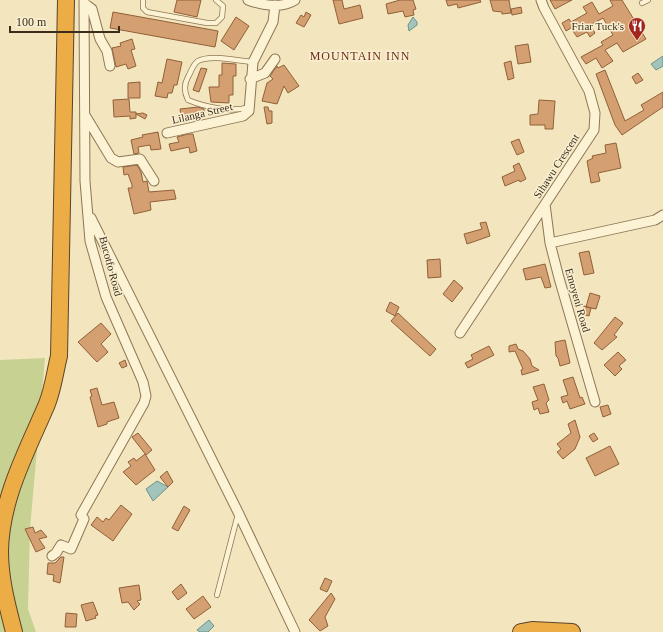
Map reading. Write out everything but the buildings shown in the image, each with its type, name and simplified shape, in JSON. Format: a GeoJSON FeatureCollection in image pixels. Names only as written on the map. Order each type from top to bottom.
{"type":"FeatureCollection","features":[{"type":"Feature","properties":{"kind":"highway"},"geometry":{"type":"LineString","coordinates":[[14,632],[4,594],[1,558],[5,510],[18,472],[48,402],[59,356],[66,0]]}},
{"type":"Feature","properties":{"kind":"highway"},"geometry":{"type":"LineString","coordinates":[[0,602],[8,632]]}},
{"type":"Feature","properties":{"kind":"highway"},"geometry":{"type":"LineString","coordinates":[[521,632],[532,630],[572,632]]}},
{"type":"Feature","properties":{"kind":"street"},"geometry":{"type":"LineString","coordinates":[[248,0],[260,4],[275,5],[290,4],[295,0]]}},
{"type":"Feature","properties":{"kind":"street","name":"Sihawu Crescent"},"geometry":{"type":"LineString","coordinates":[[460,334],[594,130],[595,113],[588,91],[541,0]]}},
{"type":"Feature","properties":{"kind":"street"},"geometry":{"type":"LineString","coordinates":[[84,2],[92,9],[100,39],[107,52],[110,66]]}},
{"type":"Feature","properties":{"kind":"street","name":"Bucotfo Road"},"geometry":{"type":"LineString","coordinates":[[52,556],[61,545],[71,548],[84,519],[81,515],[138,414],[146,396],[143,382],[106,297],[90,241],[85,181],[84,2]]}},
{"type":"Feature","properties":{"kind":"street"},"geometry":{"type":"LineString","coordinates":[[250,106],[250,79],[253,62],[273,22],[275,5]]}},
{"type":"Feature","properties":{"kind":"street"},"geometry":{"type":"LineString","coordinates":[[250,79],[265,73],[275,59]]}},
{"type":"Feature","properties":{"kind":"street","name":"Lilanga Street"},"geometry":{"type":"LineString","coordinates":[[166,133],[243,116],[249,111],[250,106]]}},
{"type":"Feature","properties":{"kind":"street"},"geometry":{"type":"LineString","coordinates":[[85,114],[111,158],[118,162],[140,159],[154,181]]}},
{"type":"Feature","properties":{"kind":"street","name":"Emoyeni Road"},"geometry":{"type":"LineString","coordinates":[[546,204],[550,243],[595,402]]}},
{"type":"Feature","properties":{"kind":"street"},"geometry":{"type":"LineString","coordinates":[[88,213],[238,512],[295,632]]}},
{"type":"Feature","properties":{"kind":"street"},"geometry":{"type":"LineString","coordinates":[[550,243],[662,217]]}},
{"type":"Feature","properties":{"kind":"lane"},"geometry":{"type":"LineString","coordinates":[[143,0],[143,8],[147,12],[207,23],[216,23],[222,17],[223,6],[216,0]]}},
{"type":"Feature","properties":{"kind":"lane"},"geometry":{"type":"LineString","coordinates":[[642,3],[648,0]]}},
{"type":"Feature","properties":{"kind":"lane"},"geometry":{"type":"LineString","coordinates":[[250,106],[240,110],[198,105],[188,100],[185,92],[186,81],[197,62],[213,58],[253,62]]}},
{"type":"Feature","properties":{"kind":"lane"},"geometry":{"type":"LineString","coordinates":[[217,595],[238,512]]}},
{"type":"Feature","properties":{"kind":"green space"},"geometry":{"type":"Polygon","coordinates":[[[45,358],[30,529],[28,609],[36,632],[0,632],[0,360],[45,358]]]}},
{"type":"Feature","properties":{"kind":"water"},"geometry":{"type":"Polygon","coordinates":[[[413,17],[417,22],[417,25],[409,31],[408,25],[413,17]]]}},
{"type":"Feature","properties":{"kind":"water"},"geometry":{"type":"Polygon","coordinates":[[[663,56],[663,66],[656,70],[651,64],[663,56]]]}},
{"type":"Feature","properties":{"kind":"water"},"geometry":{"type":"Polygon","coordinates":[[[157,481],[168,487],[153,501],[146,489],[157,481]]]}},
{"type":"Feature","properties":{"kind":"water"},"geometry":{"type":"Polygon","coordinates":[[[209,620],[214,626],[208,632],[200,632],[197,630],[209,620]]]}},
{"type":"Feature","properties":{"kind":"place","name":"Friar Tuck's"},"geometry":{"type":"Point","coordinates":[637,41]}},
{"type":"Feature","properties":{"kind":"district","name":"MOUNTAIN INN"},"geometry":{"type":"Point","coordinates":[360,56]}}]}
